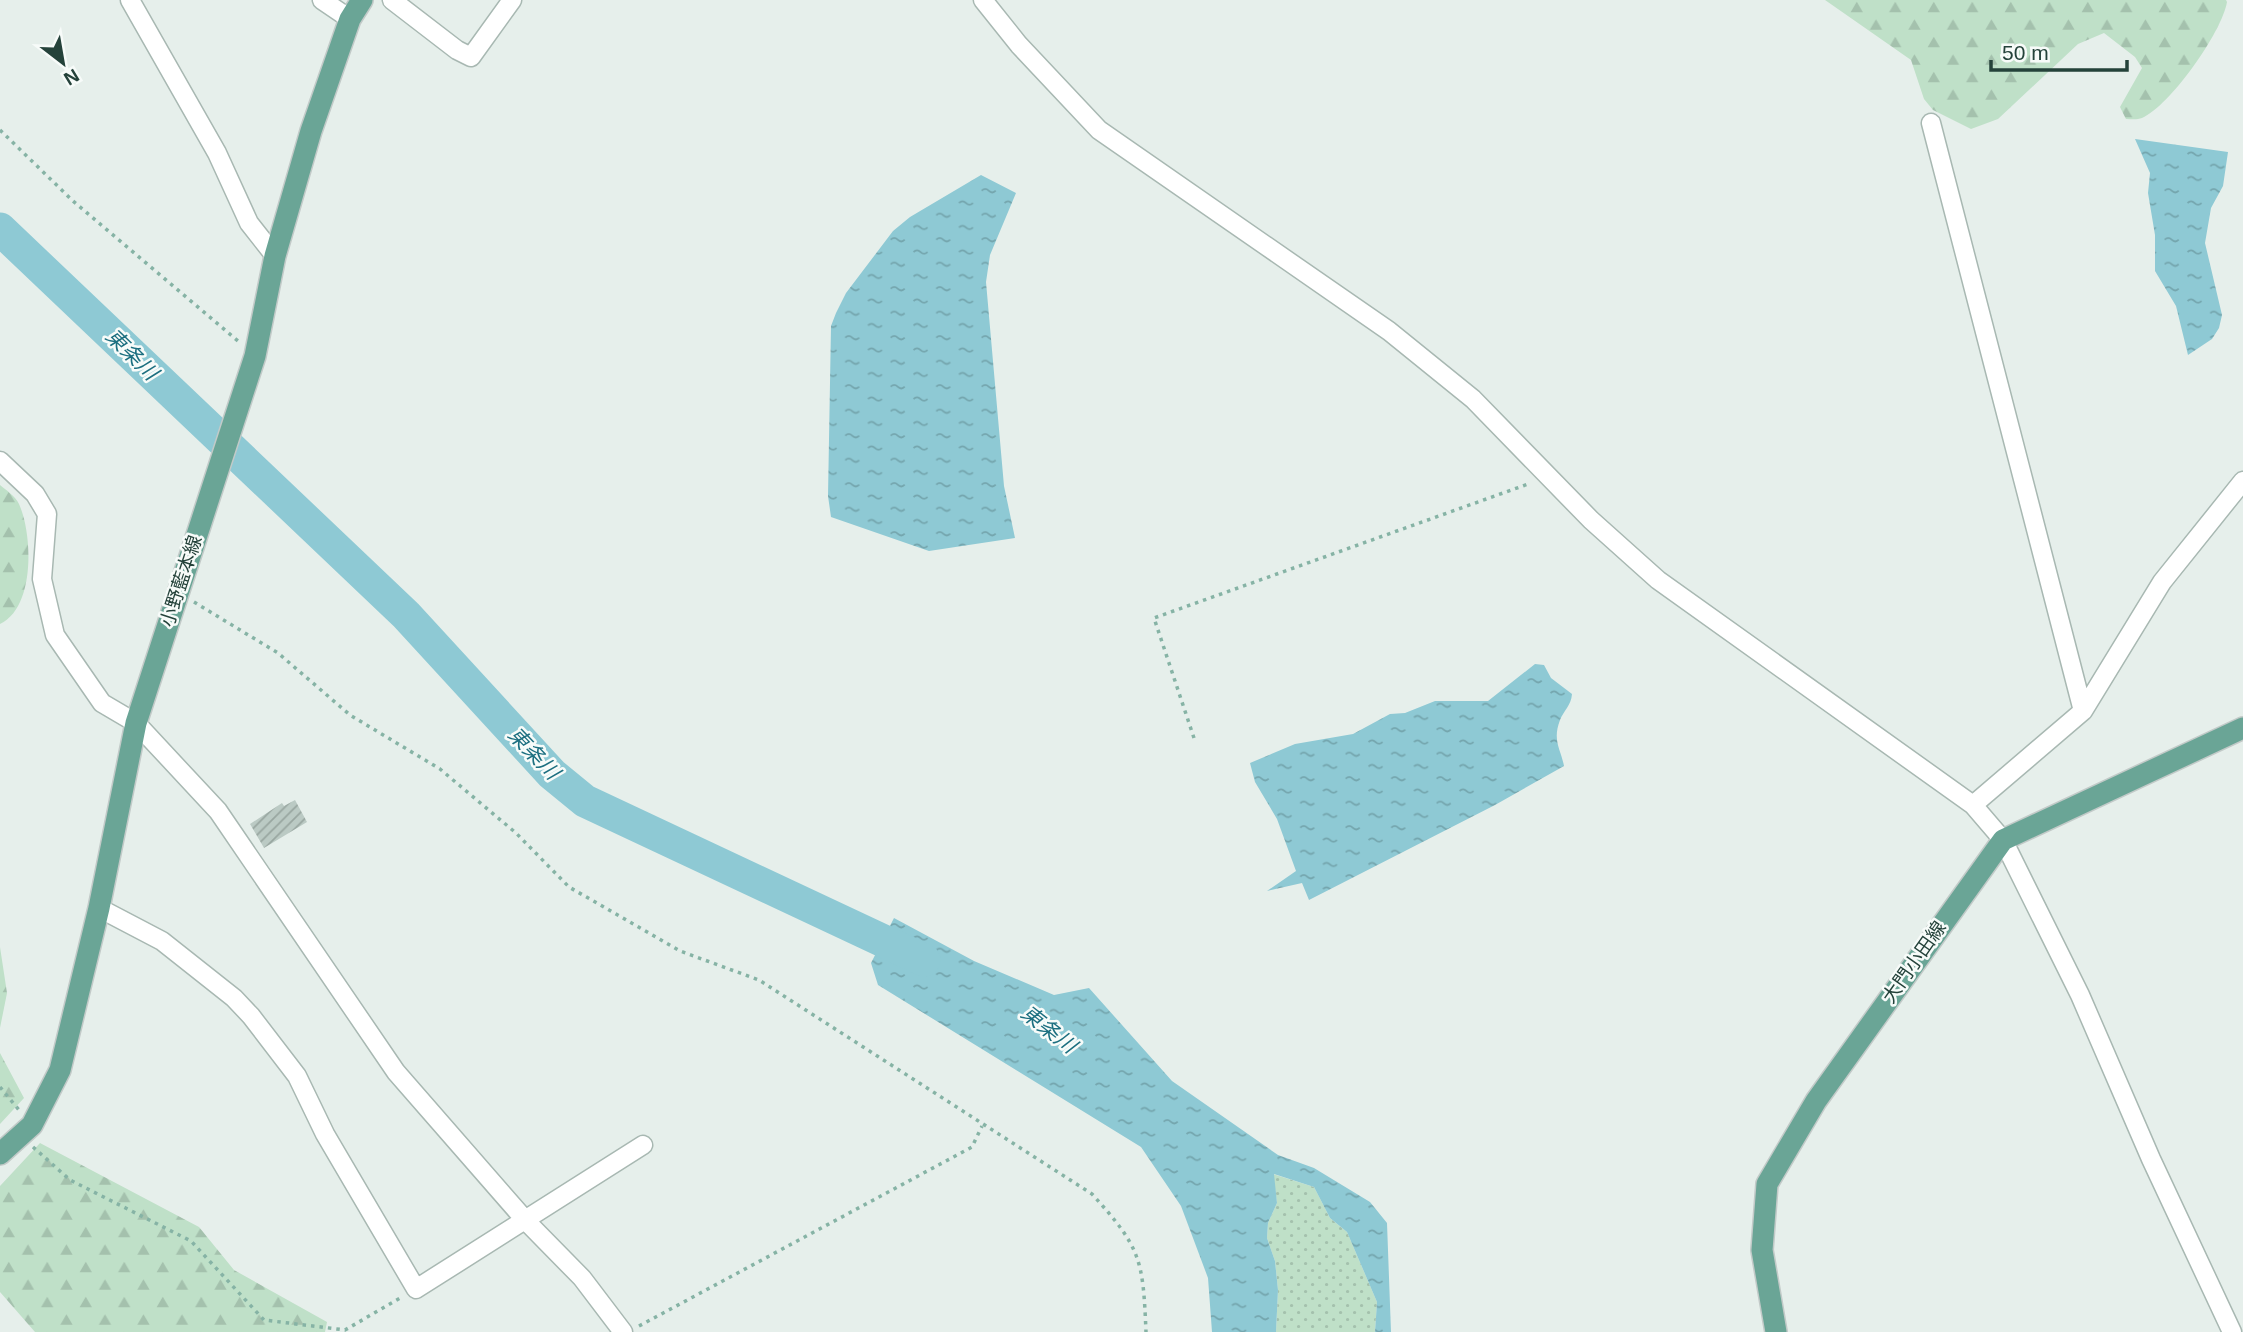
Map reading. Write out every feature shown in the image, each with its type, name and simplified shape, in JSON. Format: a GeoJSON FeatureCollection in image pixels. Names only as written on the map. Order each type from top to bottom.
{"type":"FeatureCollection","features":[{"type":"Feature","properties":{"kind":"main road","name":"小野藍本線"},"geometry":{"type":"LineString","coordinates":[[0,1154],[26,1130],[60,1070],[99,908],[136,723],[255,356],[275,256],[311,131],[350,19],[362,0]]}},
{"type":"Feature","properties":{"kind":"main road","name":"大門小田線"},"geometry":{"type":"LineString","coordinates":[[1776,1332],[1762,1250],[1767,1184],[1816,1101],[2003,840],[2243,728]]}},
{"type":"Feature","properties":{"kind":"street"},"geometry":{"type":"LineString","coordinates":[[130,0],[217,153],[249,223],[275,256]]}},
{"type":"Feature","properties":{"kind":"street"},"geometry":{"type":"LineString","coordinates":[[322,0],[350,19]]}},
{"type":"Feature","properties":{"kind":"street"},"geometry":{"type":"LineString","coordinates":[[392,0],[457,50],[471,57],[512,0]]}},
{"type":"Feature","properties":{"kind":"street"},"geometry":{"type":"LineString","coordinates":[[984,0],[1019,45],[1099,130],[1390,331],[1474,399],[1591,520],[1658,580],[1973,805],[2003,840],[2080,995],[2151,1159],[2232,1332]]}},
{"type":"Feature","properties":{"kind":"street"},"geometry":{"type":"LineString","coordinates":[[1931,124],[2083,711]]}},
{"type":"Feature","properties":{"kind":"street"},"geometry":{"type":"LineString","coordinates":[[0,461],[35,494],[47,514],[42,579],[55,635],[102,702],[136,723],[218,811],[396,1072],[526,1221],[582,1278],[625,1332]]}},
{"type":"Feature","properties":{"kind":"street"},"geometry":{"type":"LineString","coordinates":[[1973,805],[2083,711],[2162,582],[2243,481]]}},
{"type":"Feature","properties":{"kind":"street"},"geometry":{"type":"LineString","coordinates":[[99,908],[162,941],[234,998],[251,1016],[297,1076],[325,1134],[416,1289],[643,1145]]}},
{"type":"Feature","properties":{"kind":"path"},"geometry":{"type":"LineString","coordinates":[[0,130],[73,201],[255,356]]}},
{"type":"Feature","properties":{"kind":"path"},"geometry":{"type":"LineString","coordinates":[[1194,738],[1154,618],[1550,476]]}},
{"type":"Feature","properties":{"kind":"path"},"geometry":{"type":"LineString","coordinates":[[177,592],[278,653],[350,715],[440,769],[516,834],[569,887],[680,951],[759,980],[982,1126],[1092,1194],[1127,1233],[1144,1274],[1146,1332]]}},
{"type":"Feature","properties":{"kind":"path"},"geometry":{"type":"LineString","coordinates":[[0,1087],[26,1130],[70,1180],[191,1241],[264,1320],[345,1330],[416,1289]]}},
{"type":"Feature","properties":{"kind":"path"},"geometry":{"type":"LineString","coordinates":[[625,1332],[972,1147],[982,1126]]}},
{"type":"Feature","properties":{"kind":"green space"},"geometry":{"type":"Polygon","coordinates":[[[1825,0],[2227,2],[2216,31],[2193,67],[2166,99],[2142,118],[2126,119],[2120,107],[2142,68],[2135,57],[2104,33],[2078,44],[1998,119],[1971,129],[1933,110],[1924,99],[1911,60],[1825,0]]]}},
{"type":"Feature","properties":{"kind":"green space"},"geometry":{"type":"Polygon","coordinates":[[[0,485],[19,504],[24,517],[28,570],[20,603],[11,616],[0,624],[0,485]]]}},
{"type":"Feature","properties":{"kind":"green space"},"geometry":{"type":"Polygon","coordinates":[[[0,947],[7,993],[0,1028],[0,947]]]}},
{"type":"Feature","properties":{"kind":"green space"},"geometry":{"type":"Polygon","coordinates":[[[0,1053],[24,1098],[0,1124],[0,1053]]]}},
{"type":"Feature","properties":{"kind":"green space"},"geometry":{"type":"Polygon","coordinates":[[[40,1143],[199,1227],[234,1270],[327,1322],[325,1332],[35,1332],[0,1292],[0,1186],[40,1143]]]}},
{"type":"Feature","properties":{"kind":"green space"},"geometry":{"type":"Polygon","coordinates":[[[1273,1174],[1314,1187],[1330,1218],[1347,1232],[1377,1302],[1375,1332],[1276,1332],[1278,1290],[1275,1261],[1267,1238],[1268,1223],[1277,1203],[1273,1174]]]}},
{"type":"Feature","properties":{"kind":"water"},"geometry":{"type":"Polygon","coordinates":[[[2135,139],[2228,152],[2223,186],[2211,208],[2205,243],[2222,315],[2219,328],[2212,339],[2188,355],[2176,306],[2155,271],[2155,235],[2148,193],[2150,173],[2135,139]]]}},
{"type":"Feature","properties":{"kind":"water"},"geometry":{"type":"Polygon","coordinates":[[[981,175],[1016,193],[990,255],[986,282],[1004,486],[1015,538],[929,551],[831,517],[828,496],[831,326],[846,293],[893,231],[910,217],[981,175]]]}},
{"type":"Feature","properties":{"kind":"water"},"geometry":{"type":"Polygon","coordinates":[[[1535,664],[1544,665],[1551,678],[1572,694],[1560,720],[1557,734],[1564,766],[1495,805],[1309,900],[1302,883],[1267,891],[1296,871],[1277,819],[1255,782],[1250,763],[1295,744],[1353,734],[1390,714],[1405,713],[1435,701],[1488,701],[1535,664]]]}},
{"type":"Feature","properties":{"kind":"water"},"geometry":{"type":"Polygon","coordinates":[[[894,918],[974,961],[1054,995],[1089,988],[1172,1081],[1278,1155],[1314,1168],[1370,1202],[1387,1223],[1391,1332],[1375,1332],[1377,1302],[1347,1232],[1330,1218],[1314,1187],[1274,1174],[1277,1203],[1268,1223],[1267,1238],[1275,1261],[1278,1290],[1276,1332],[1212,1332],[1208,1278],[1181,1206],[1141,1147],[878,985],[871,963],[894,918]]]}},
{"type":"Feature","properties":{"kind":"building"},"geometry":{"type":"Polygon","coordinates":[[[295,800],[307,822],[264,848],[250,824],[282,803],[284,806],[295,800]]]}},
{"type":"Feature","properties":{"kind":"waterway","name":"東条川"},"geometry":{"type":"LineString","coordinates":[[0,229],[406,615],[552,774],[585,801],[924,960]]}}]}
